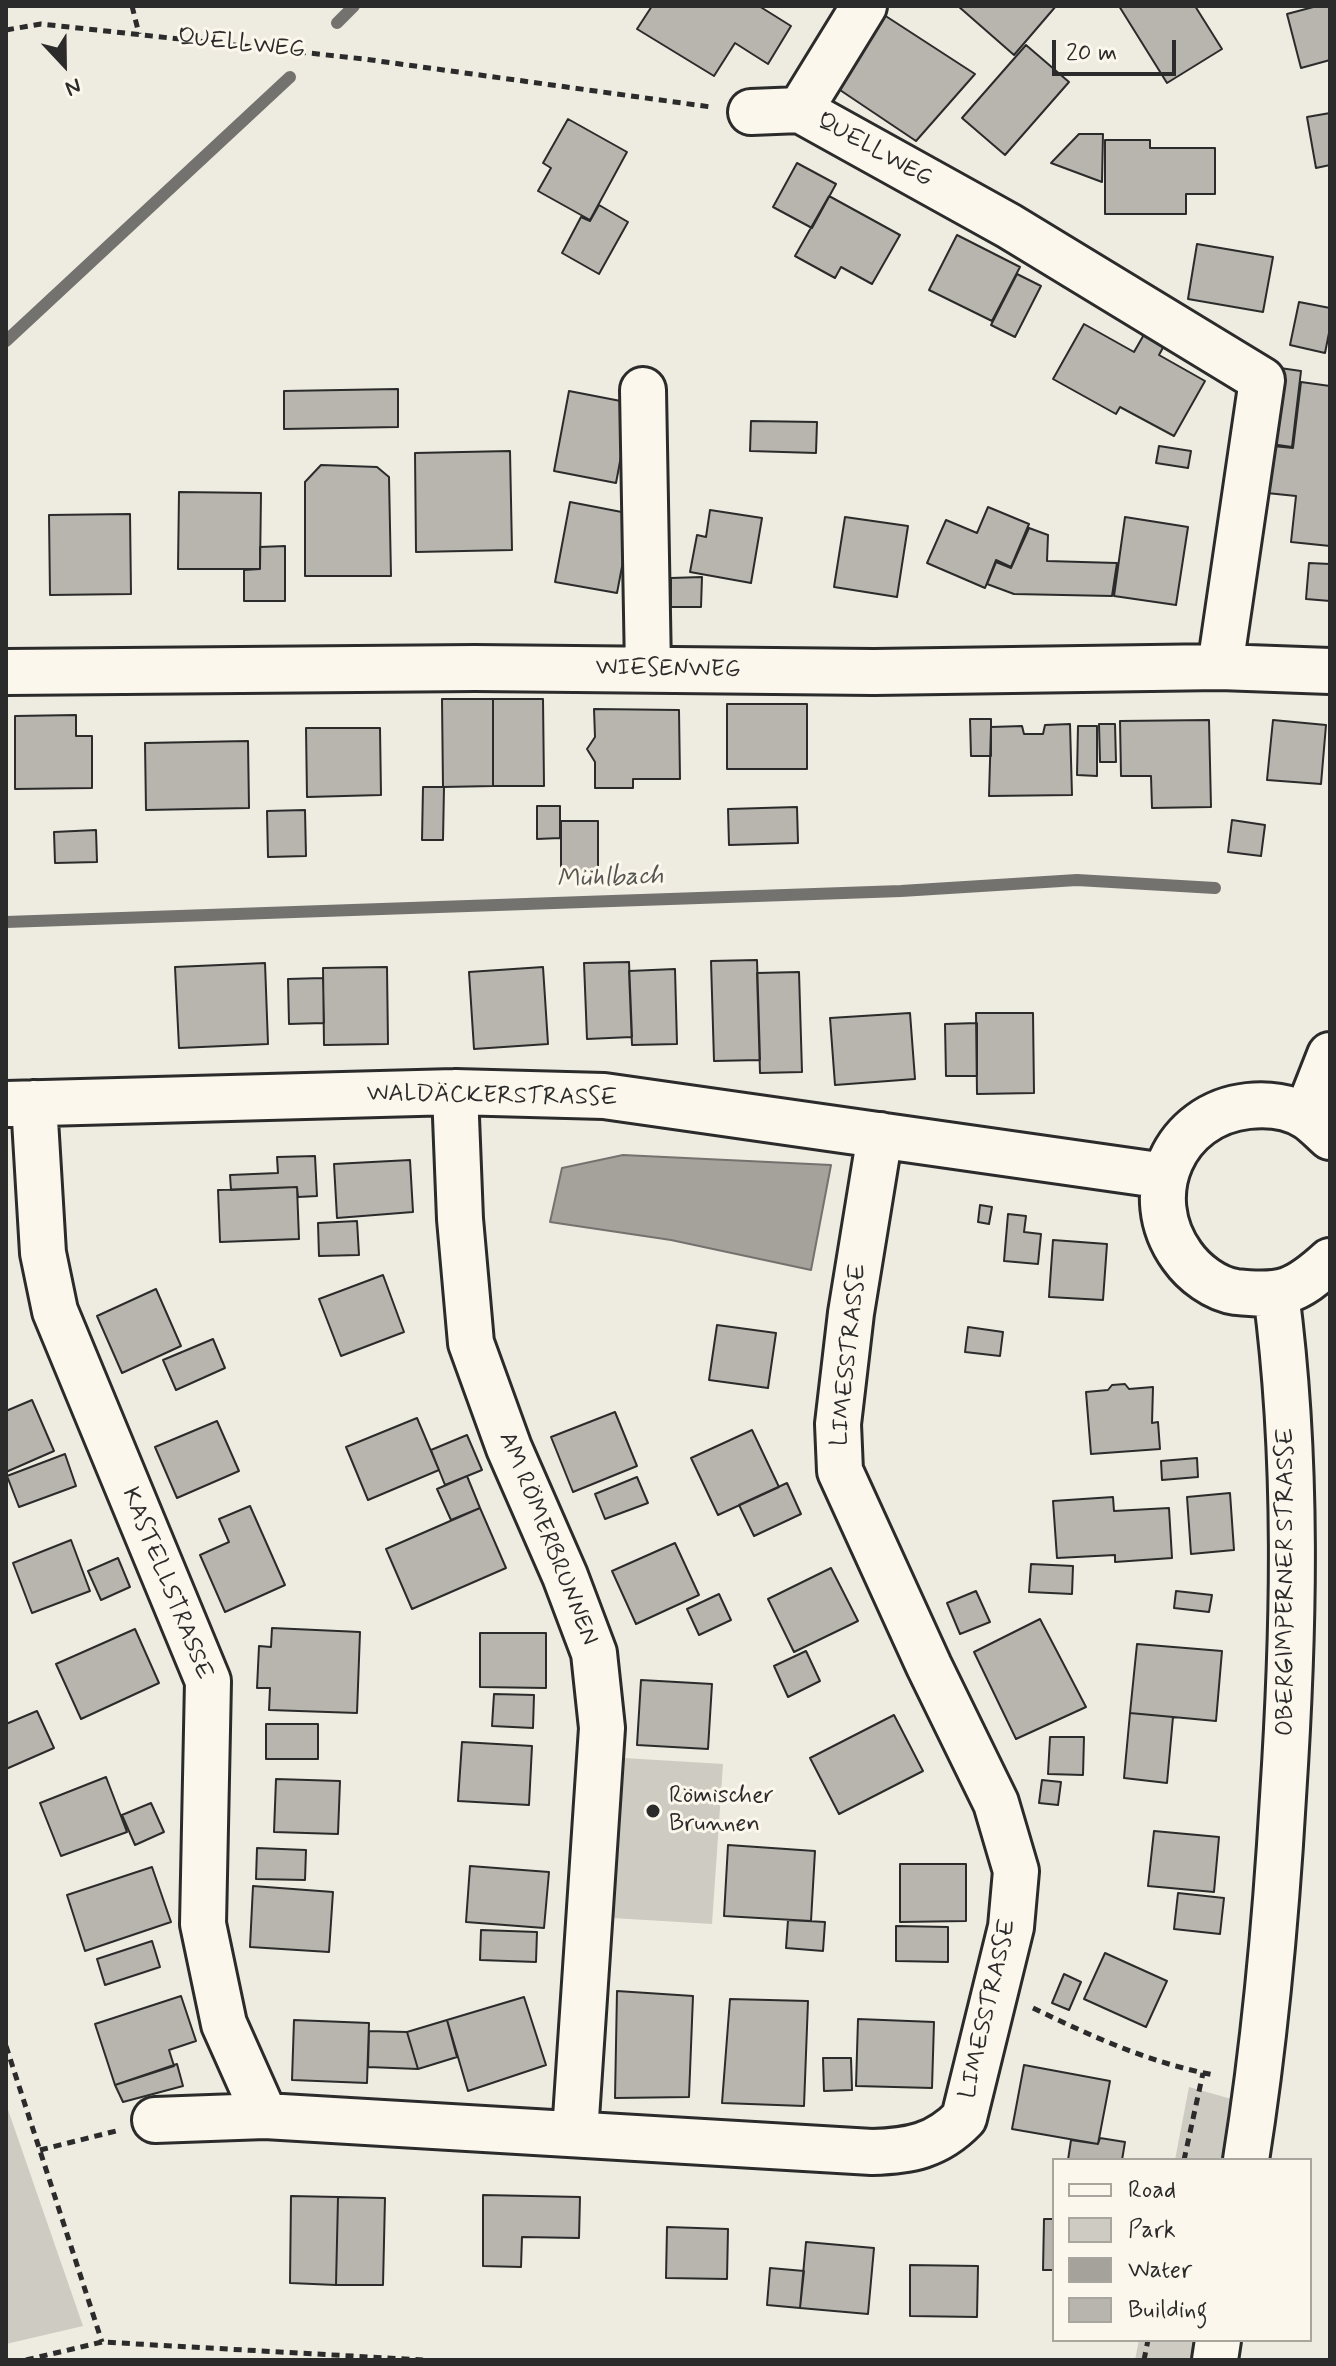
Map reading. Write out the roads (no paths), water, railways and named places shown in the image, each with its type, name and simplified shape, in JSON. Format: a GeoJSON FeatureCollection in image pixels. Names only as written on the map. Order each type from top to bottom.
{"type":"FeatureCollection","features":[{"type":"Feature","properties":{"kind":"street"},"geometry":{"type":"LineString","coordinates":[[800,110],[864,6]]}},
{"type":"Feature","properties":{"kind":"street","name":"QUELLWEG"},"geometry":{"type":"LineString","coordinates":[[751,112],[800,110],[1009,226],[1262,380],[1220,667]]}},
{"type":"Feature","properties":{"kind":"street"},"geometry":{"type":"LineString","coordinates":[[643,390],[648,669]]}},
{"type":"Feature","properties":{"kind":"street","name":"WIESENWEG"},"geometry":{"type":"LineString","coordinates":[[6,672],[460,668],[874,672],[1220,667],[1330,671]]}},
{"type":"Feature","properties":{"kind":"street"},"geometry":{"type":"LineString","coordinates":[[1330,1055],[1318,1127],[1268,1104],[1228,1108],[1193,1127],[1170,1160],[1161,1199],[1169,1239],[1193,1271],[1227,1290],[1267,1295],[1276,1293],[1305,1283],[1330,1261]]}},
{"type":"Feature","properties":{"kind":"street","name":"WALDÄCKERSTRASSE"},"geometry":{"type":"LineString","coordinates":[[20,1104],[455,1092],[604,1096],[1165,1176]]}},
{"type":"Feature","properties":{"kind":"street","name":"AM RÖMERBRUNNEN"},"geometry":{"type":"LineString","coordinates":[[455,1092],[460,1219],[471,1343],[509,1448],[565,1576],[594,1653],[602,1728],[575,2133]]}},
{"type":"Feature","properties":{"kind":"street","name":"KASTELLSTRASSE"},"geometry":{"type":"LineString","coordinates":[[20,1104],[55,1311],[208,1681],[203,1924],[224,2024],[265,2116]]}},
{"type":"Feature","properties":{"kind":"street","name":"LIMESSTRASSE"},"geometry":{"type":"LineString","coordinates":[[155,2120],[265,2116],[872,2152],[909,2151],[950,2132],[964,2118],[1011,1927],[1016,1871],[996,1803],[840,1471],[838,1424],[851,1313],[880,1135]]}},
{"type":"Feature","properties":{"kind":"street","name":"OBERGIMPERNER STRASSE"},"geometry":{"type":"LineString","coordinates":[[1246,2158],[1258,2082],[1279,1871],[1292,1650],[1291,1464],[1285,1365],[1276,1293]]}},
{"type":"Feature","properties":{"kind":"water"},"geometry":{"type":"Polygon","coordinates":[[[623,1155],[831,1165],[811,1270],[671,1240],[550,1222],[562,1168],[623,1155]]]}},
{"type":"Feature","properties":{"kind":"waterway"},"geometry":{"type":"LineString","coordinates":[[337,23],[354,6]]}},
{"type":"Feature","properties":{"kind":"waterway"},"geometry":{"type":"LineString","coordinates":[[6,341],[290,77]]}},
{"type":"Feature","properties":{"kind":"waterway","name":"Mühlbach"},"geometry":{"type":"LineString","coordinates":[[6,922],[901,891],[1077,880],[1215,888]]}},
{"type":"Feature","properties":{"kind":"place","name":"Römischer Brunnen"},"geometry":{"type":"Point","coordinates":[653,1811]}}]}
